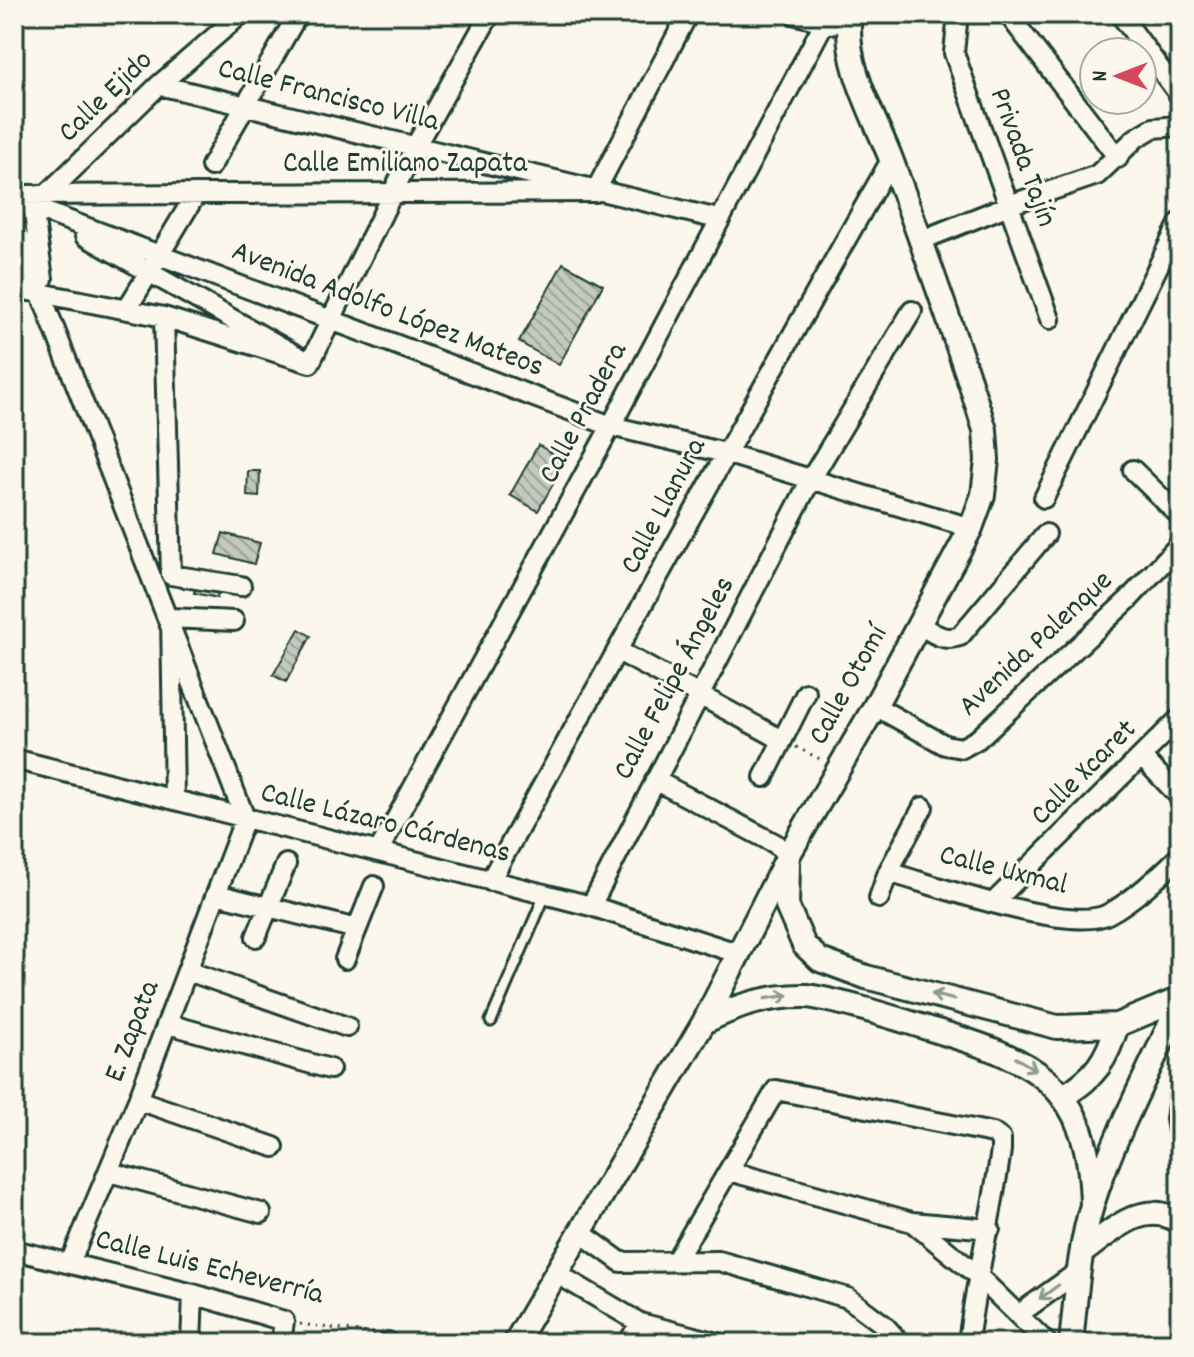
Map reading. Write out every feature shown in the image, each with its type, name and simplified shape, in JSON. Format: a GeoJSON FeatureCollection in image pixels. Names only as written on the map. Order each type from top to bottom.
{"type":"FeatureCollection","features":[{"type":"Feature","properties":{"kind":"street","name":"Calle Ejido"},"geometry":{"type":"LineString","coordinates":[[14,225],[25,201],[241,14]]}},
{"type":"Feature","properties":{"kind":"street"},"geometry":{"type":"LineString","coordinates":[[211,166],[298,14]]}},
{"type":"Feature","properties":{"kind":"street"},"geometry":{"type":"LineString","coordinates":[[14,288],[164,317],[310,363],[415,147],[490,14]]}},
{"type":"Feature","properties":{"kind":"street"},"geometry":{"type":"LineString","coordinates":[[595,192],[688,14]]}},
{"type":"Feature","properties":{"kind":"street"},"geometry":{"type":"LineString","coordinates":[[793,14],[825,21],[849,22]]}},
{"type":"Feature","properties":{"kind":"street","name":"Privada Tajín"},"geometry":{"type":"LineString","coordinates":[[958,14],[954,53],[1050,319]]}},
{"type":"Feature","properties":{"kind":"street"},"geometry":{"type":"LineString","coordinates":[[1008,14],[1118,158]]}},
{"type":"Feature","properties":{"kind":"street"},"geometry":{"type":"LineString","coordinates":[[1120,14],[1180,96]]}},
{"type":"Feature","properties":{"kind":"street","name":"Calle Pradera"},"geometry":{"type":"LineString","coordinates":[[378,852],[611,426],[825,21]]}},
{"type":"Feature","properties":{"kind":"street","name":"Calle Otomí"},"geometry":{"type":"LineString","coordinates":[[515,1343],[704,1022],[788,856],[875,706],[971,528],[983,495],[987,460],[985,430],[891,160],[857,75],[849,22]]}},
{"type":"Feature","properties":{"kind":"street","name":"Calle Francisco Villa"},"geometry":{"type":"LineString","coordinates":[[159,85],[595,192],[718,219]]}},
{"type":"Feature","properties":{"kind":"street"},"geometry":{"type":"LineString","coordinates":[[919,241],[1009,205],[1097,175],[1145,133],[1177,125]]}},
{"type":"Feature","properties":{"kind":"street","name":"Calle Llanura"},"geometry":{"type":"LineString","coordinates":[[490,881],[620,652],[725,453],[891,160]]}},
{"type":"Feature","properties":{"kind":"street","name":"Calle Emiliano Zapata"},"geometry":{"type":"LineString","coordinates":[[25,201],[196,194],[595,192]]}},
{"type":"Feature","properties":{"kind":"street"},"geometry":{"type":"LineString","coordinates":[[127,309],[196,194]]}},
{"type":"Feature","properties":{"kind":"street"},"geometry":{"type":"LineString","coordinates":[[25,201],[43,293]]}},
{"type":"Feature","properties":{"kind":"street","name":"Avenida Adolfo López Mateos"},"geometry":{"type":"LineString","coordinates":[[25,201],[611,426],[725,453],[971,528]]}},
{"type":"Feature","properties":{"kind":"street","name":"Avenida Adolfo López Mateos"},"geometry":{"type":"LineString","coordinates":[[25,201],[310,363]]}},
{"type":"Feature","properties":{"kind":"street"},"geometry":{"type":"LineString","coordinates":[[1044,498],[1180,222]]}},
{"type":"Feature","properties":{"kind":"street"},"geometry":{"type":"LineString","coordinates":[[14,225],[245,818]]}},
{"type":"Feature","properties":{"kind":"street","name":"Calle Felipe Ángeles"},"geometry":{"type":"LineString","coordinates":[[591,906],[811,479],[912,311]]}},
{"type":"Feature","properties":{"kind":"street"},"geometry":{"type":"LineString","coordinates":[[164,317],[171,575],[241,586]]}},
{"type":"Feature","properties":{"kind":"street"},"geometry":{"type":"LineString","coordinates":[[1133,470],[1180,516]]}},
{"type":"Feature","properties":{"kind":"street"},"geometry":{"type":"LineString","coordinates":[[918,624],[940,638],[949,640],[960,636],[1046,534]]}},
{"type":"Feature","properties":{"kind":"street","name":"Avenida Palenque"},"geometry":{"type":"LineString","coordinates":[[875,706],[945,745],[962,748],[978,739],[1128,600],[1180,544]]}},
{"type":"Feature","properties":{"kind":"street"},"geometry":{"type":"LineString","coordinates":[[171,624],[234,621]]}},
{"type":"Feature","properties":{"kind":"street"},"geometry":{"type":"LineString","coordinates":[[171,624],[174,800]]}},
{"type":"Feature","properties":{"kind":"street"},"geometry":{"type":"LineString","coordinates":[[620,652],[782,740]]}},
{"type":"Feature","properties":{"kind":"street"},"geometry":{"type":"LineString","coordinates":[[764,777],[806,693]]}},
{"type":"Feature","properties":{"kind":"street","name":"Calle Xcaret"},"geometry":{"type":"LineString","coordinates":[[994,902],[1180,718]]}},
{"type":"Feature","properties":{"kind":"street"},"geometry":{"type":"LineString","coordinates":[[1142,757],[1180,797]]}},
{"type":"Feature","properties":{"kind":"street","name":"Calle Lázaro Cárdenas"},"geometry":{"type":"LineString","coordinates":[[14,759],[591,906],[740,954]]}},
{"type":"Feature","properties":{"kind":"street"},"geometry":{"type":"LineString","coordinates":[[655,780],[776,844],[788,856],[787,906],[804,945],[820,960],[866,977],[1057,1027],[1117,1025],[1180,1001]]}},
{"type":"Feature","properties":{"kind":"street"},"geometry":{"type":"LineString","coordinates":[[879,898],[888,872],[923,807]]}},
{"type":"Feature","properties":{"kind":"street","name":"E. Zapata"},"geometry":{"type":"LineString","coordinates":[[70,1263],[168,1024],[245,818]]}},
{"type":"Feature","properties":{"kind":"street","name":"Calle Uxmal"},"geometry":{"type":"LineString","coordinates":[[888,872],[994,902],[1077,919],[1106,915],[1180,856]]}},
{"type":"Feature","properties":{"kind":"street"},"geometry":{"type":"LineString","coordinates":[[256,937],[286,864]]}},
{"type":"Feature","properties":{"kind":"street"},"geometry":{"type":"LineString","coordinates":[[345,959],[374,886]]}},
{"type":"Feature","properties":{"kind":"street"},"geometry":{"type":"LineString","coordinates":[[216,894],[357,929]]}},
{"type":"Feature","properties":{"kind":"street"},"geometry":{"type":"LineString","coordinates":[[188,971],[347,1027]]}},
{"type":"Feature","properties":{"kind":"street"},"geometry":{"type":"LineString","coordinates":[[704,1022],[736,1006],[781,995],[832,1000],[1001,1050],[1051,1081],[1064,1096],[1084,1139],[1092,1176],[1092,1206]]}},
{"type":"Feature","properties":{"kind":"street"},"geometry":{"type":"LineString","coordinates":[[1071,1343],[1092,1206],[1111,1152],[1180,1001]]}},
{"type":"Feature","properties":{"kind":"street"},"geometry":{"type":"LineString","coordinates":[[168,1024],[330,1069]]}},
{"type":"Feature","properties":{"kind":"street"},"geometry":{"type":"LineString","coordinates":[[1064,1096],[1097,1072],[1106,1060],[1117,1025]]}},
{"type":"Feature","properties":{"kind":"street"},"geometry":{"type":"LineString","coordinates":[[676,1260],[776,1090],[978,1130],[1001,1139],[990,1229],[977,1275],[968,1343]]}},
{"type":"Feature","properties":{"kind":"street"},"geometry":{"type":"LineString","coordinates":[[1180,1092],[1176,1119],[1180,1142]]}},
{"type":"Feature","properties":{"kind":"street"},"geometry":{"type":"LineString","coordinates":[[138,1100],[274,1147]]}},
{"type":"Feature","properties":{"kind":"street"},"geometry":{"type":"LineString","coordinates":[[729,1171],[912,1222],[990,1229]]}},
{"type":"Feature","properties":{"kind":"street"},"geometry":{"type":"LineString","coordinates":[[109,1172],[261,1213]]}},
{"type":"Feature","properties":{"kind":"street"},"geometry":{"type":"LineString","coordinates":[[1019,1314],[1134,1217],[1163,1214],[1180,1222]]}},
{"type":"Feature","properties":{"kind":"street"},"geometry":{"type":"LineString","coordinates":[[912,1222],[977,1275],[1047,1343]]}},
{"type":"Feature","properties":{"kind":"street"},"geometry":{"type":"LineString","coordinates":[[581,1233],[621,1262],[719,1261],[848,1298],[884,1325],[900,1343]]}},
{"type":"Feature","properties":{"kind":"street","name":"Calle Luis Echeverría"},"geometry":{"type":"LineString","coordinates":[[14,1250],[193,1294],[284,1321]]}},
{"type":"Feature","properties":{"kind":"street"},"geometry":{"type":"LineString","coordinates":[[556,1273],[640,1323],[718,1343]]}},
{"type":"Feature","properties":{"kind":"street"},"geometry":{"type":"LineString","coordinates":[[191,1343],[193,1294]]}},
{"type":"Feature","properties":{"kind":"street"},"geometry":{"type":"LineString","coordinates":[[281,1343],[284,1321]]}},
{"type":"Feature","properties":{"kind":"street"},"geometry":{"type":"LineString","coordinates":[[628,1343],[640,1323]]}},
{"type":"Feature","properties":{"kind":"lane"},"geometry":{"type":"LineString","coordinates":[[491,1021],[545,895]]}},
{"type":"Feature","properties":{"kind":"path"},"geometry":{"type":"LineString","coordinates":[[782,740],[839,768]]}},
{"type":"Feature","properties":{"kind":"path","name":"Calle Luis Echeverría"},"geometry":{"type":"LineString","coordinates":[[284,1321],[380,1335],[388,1342]]}},
{"type":"Feature","properties":{"kind":"building"},"geometry":{"type":"Polygon","coordinates":[[[563,263],[603,285],[559,365],[519,342],[563,263]]]}},
{"type":"Feature","properties":{"kind":"building"},"geometry":{"type":"Polygon","coordinates":[[[538,445],[566,461],[538,511],[510,495],[538,445]]]}},
{"type":"Feature","properties":{"kind":"building"},"geometry":{"type":"Polygon","coordinates":[[[248,471],[260,471],[259,497],[247,496],[248,471]]]}},
{"type":"Feature","properties":{"kind":"building"},"geometry":{"type":"Polygon","coordinates":[[[223,533],[260,543],[254,564],[217,554],[223,533]]]}},
{"type":"Feature","properties":{"kind":"building"},"geometry":{"type":"Polygon","coordinates":[[[196,581],[219,586],[217,598],[194,593],[196,581]]]}},
{"type":"Feature","properties":{"kind":"building"},"geometry":{"type":"Polygon","coordinates":[[[299,629],[311,636],[286,682],[273,675],[299,629]]]}}]}
